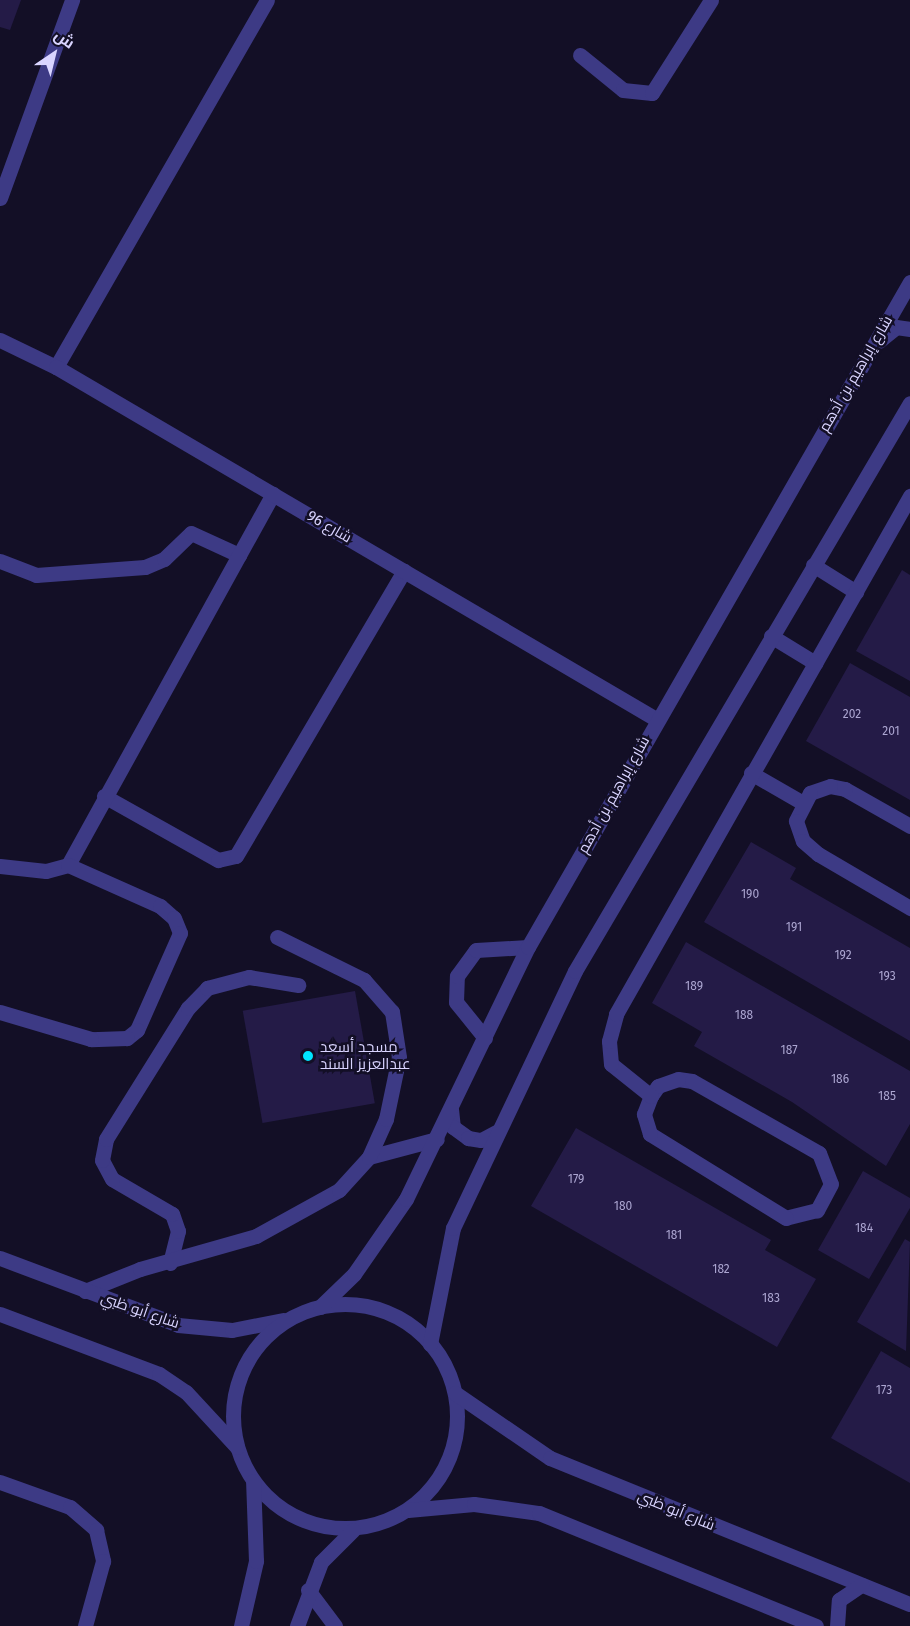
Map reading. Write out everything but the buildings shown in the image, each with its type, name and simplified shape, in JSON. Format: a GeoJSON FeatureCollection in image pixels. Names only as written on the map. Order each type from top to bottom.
{"type":"FeatureCollection","features":[{"type":"Feature","properties":{"kind":"street"},"geometry":{"type":"LineString","coordinates":[[0,198],[5,167],[72,0]]}},
{"type":"Feature","properties":{"kind":"street"},"geometry":{"type":"LineString","coordinates":[[56,367],[267,0]]}},
{"type":"Feature","properties":{"kind":"street"},"geometry":{"type":"LineString","coordinates":[[580,55],[623,90],[652,93],[711,0]]}},
{"type":"Feature","properties":{"kind":"street","name":"شارع إبراهيم بن أدهم"},"geometry":{"type":"LineString","coordinates":[[320,1307],[384,1236],[437,1139],[528,947],[656,719],[910,282]]}},
{"type":"Feature","properties":{"kind":"street"},"geometry":{"type":"LineString","coordinates":[[871,348],[896,327],[910,329]]}},
{"type":"Feature","properties":{"kind":"street","name":"شارع 96"},"geometry":{"type":"LineString","coordinates":[[0,340],[56,367],[656,719]]}},
{"type":"Feature","properties":{"kind":"street"},"geometry":{"type":"LineString","coordinates":[[430,1344],[453,1228],[496,1132],[575,971],[910,403]]}},
{"type":"Feature","properties":{"kind":"street"},"geometry":{"type":"LineString","coordinates":[[68,865],[104,796],[273,494]]}},
{"type":"Feature","properties":{"kind":"street"},"geometry":{"type":"LineString","coordinates":[[651,1096],[611,1064],[609,1041],[616,1014],[910,496]]}},
{"type":"Feature","properties":{"kind":"street"},"geometry":{"type":"LineString","coordinates":[[0,561],[36,575],[145,567],[164,559],[191,533],[239,555]]}},
{"type":"Feature","properties":{"kind":"street"},"geometry":{"type":"LineString","coordinates":[[813,566],[855,592]]}},
{"type":"Feature","properties":{"kind":"street"},"geometry":{"type":"LineString","coordinates":[[104,796],[218,860],[236,856],[404,571]]}},
{"type":"Feature","properties":{"kind":"street"},"geometry":{"type":"LineString","coordinates":[[771,636],[815,663]]}},
{"type":"Feature","properties":{"kind":"street"},"geometry":{"type":"LineString","coordinates":[[752,773],[803,803]]}},
{"type":"Feature","properties":{"kind":"street"},"geometry":{"type":"LineString","coordinates":[[910,826],[845,789],[818,789],[803,803],[796,821],[802,841],[910,908]]}},
{"type":"Feature","properties":{"kind":"street"},"geometry":{"type":"LineString","coordinates":[[0,866],[46,871],[68,865],[160,906],[179,924],[178,943],[137,1030],[127,1038],[91,1039],[0,1012]]}},
{"type":"Feature","properties":{"kind":"street"},"geometry":{"type":"LineString","coordinates":[[85,1292],[256,1236],[339,1190],[369,1157],[386,1119],[399,1057],[392,1012],[364,980],[277,937]]}},
{"type":"Feature","properties":{"kind":"street"},"geometry":{"type":"LineString","coordinates":[[485,1038],[456,1002],[458,976],[476,950],[528,947]]}},
{"type":"Feature","properties":{"kind":"street"},"geometry":{"type":"LineString","coordinates":[[170,1263],[178,1231],[172,1214],[112,1179],[102,1160],[106,1139],[202,992],[234,977],[298,984]]}},
{"type":"Feature","properties":{"kind":"street"},"geometry":{"type":"LineString","coordinates":[[692,1081],[819,1153],[829,1170],[827,1197],[806,1216],[786,1218],[650,1134],[644,1113],[651,1096],[665,1082],[692,1081]]}},
{"type":"Feature","properties":{"kind":"street"},"geometry":{"type":"LineString","coordinates":[[451,1109],[453,1127],[468,1138],[481,1140],[496,1132]]}},
{"type":"Feature","properties":{"kind":"street"},"geometry":{"type":"LineString","coordinates":[[369,1157],[437,1139]]}},
{"type":"Feature","properties":{"kind":"street","name":"شارع أبو ظبي"},"geometry":{"type":"LineString","coordinates":[[0,1258],[152,1318],[205,1329],[286,1319]]}},
{"type":"Feature","properties":{"kind":"street"},"geometry":{"type":"LineString","coordinates":[[237,1447],[233,1410],[241,1375],[259,1343],[286,1319],[320,1307],[381,1310],[430,1344],[455,1394],[457,1427],[449,1460],[432,1488],[408,1510]]}},
{"type":"Feature","properties":{"kind":"street"},"geometry":{"type":"LineString","coordinates":[[0,1314],[159,1374],[186,1392],[237,1447],[253,1481],[275,1504],[304,1521],[353,1530]]}},
{"type":"Feature","properties":{"kind":"street","name":"شارع أبو ظبي"},"geometry":{"type":"LineString","coordinates":[[455,1394],[550,1458],[910,1604]]}},
{"type":"Feature","properties":{"kind":"street"},"geometry":{"type":"LineString","coordinates":[[241,1626],[256,1561],[253,1481]]}},
{"type":"Feature","properties":{"kind":"street"},"geometry":{"type":"LineString","coordinates":[[0,1482],[70,1507],[96,1530],[103,1561],[85,1626]]}},
{"type":"Feature","properties":{"kind":"street"},"geometry":{"type":"LineString","coordinates":[[297,1626],[308,1590],[321,1562],[353,1530],[408,1510],[474,1504],[539,1513],[816,1626]]}},
{"type":"Feature","properties":{"kind":"street"},"geometry":{"type":"LineString","coordinates":[[837,1626],[838,1600],[861,1585]]}},
{"type":"Feature","properties":{"kind":"street"},"geometry":{"type":"LineString","coordinates":[[308,1590],[335,1626]]}},
{"type":"Feature","properties":{"kind":"place","name":"مسجد أسعد عبدالعزيز السند"},"geometry":{"type":"Point","coordinates":[308,1056]}}]}
